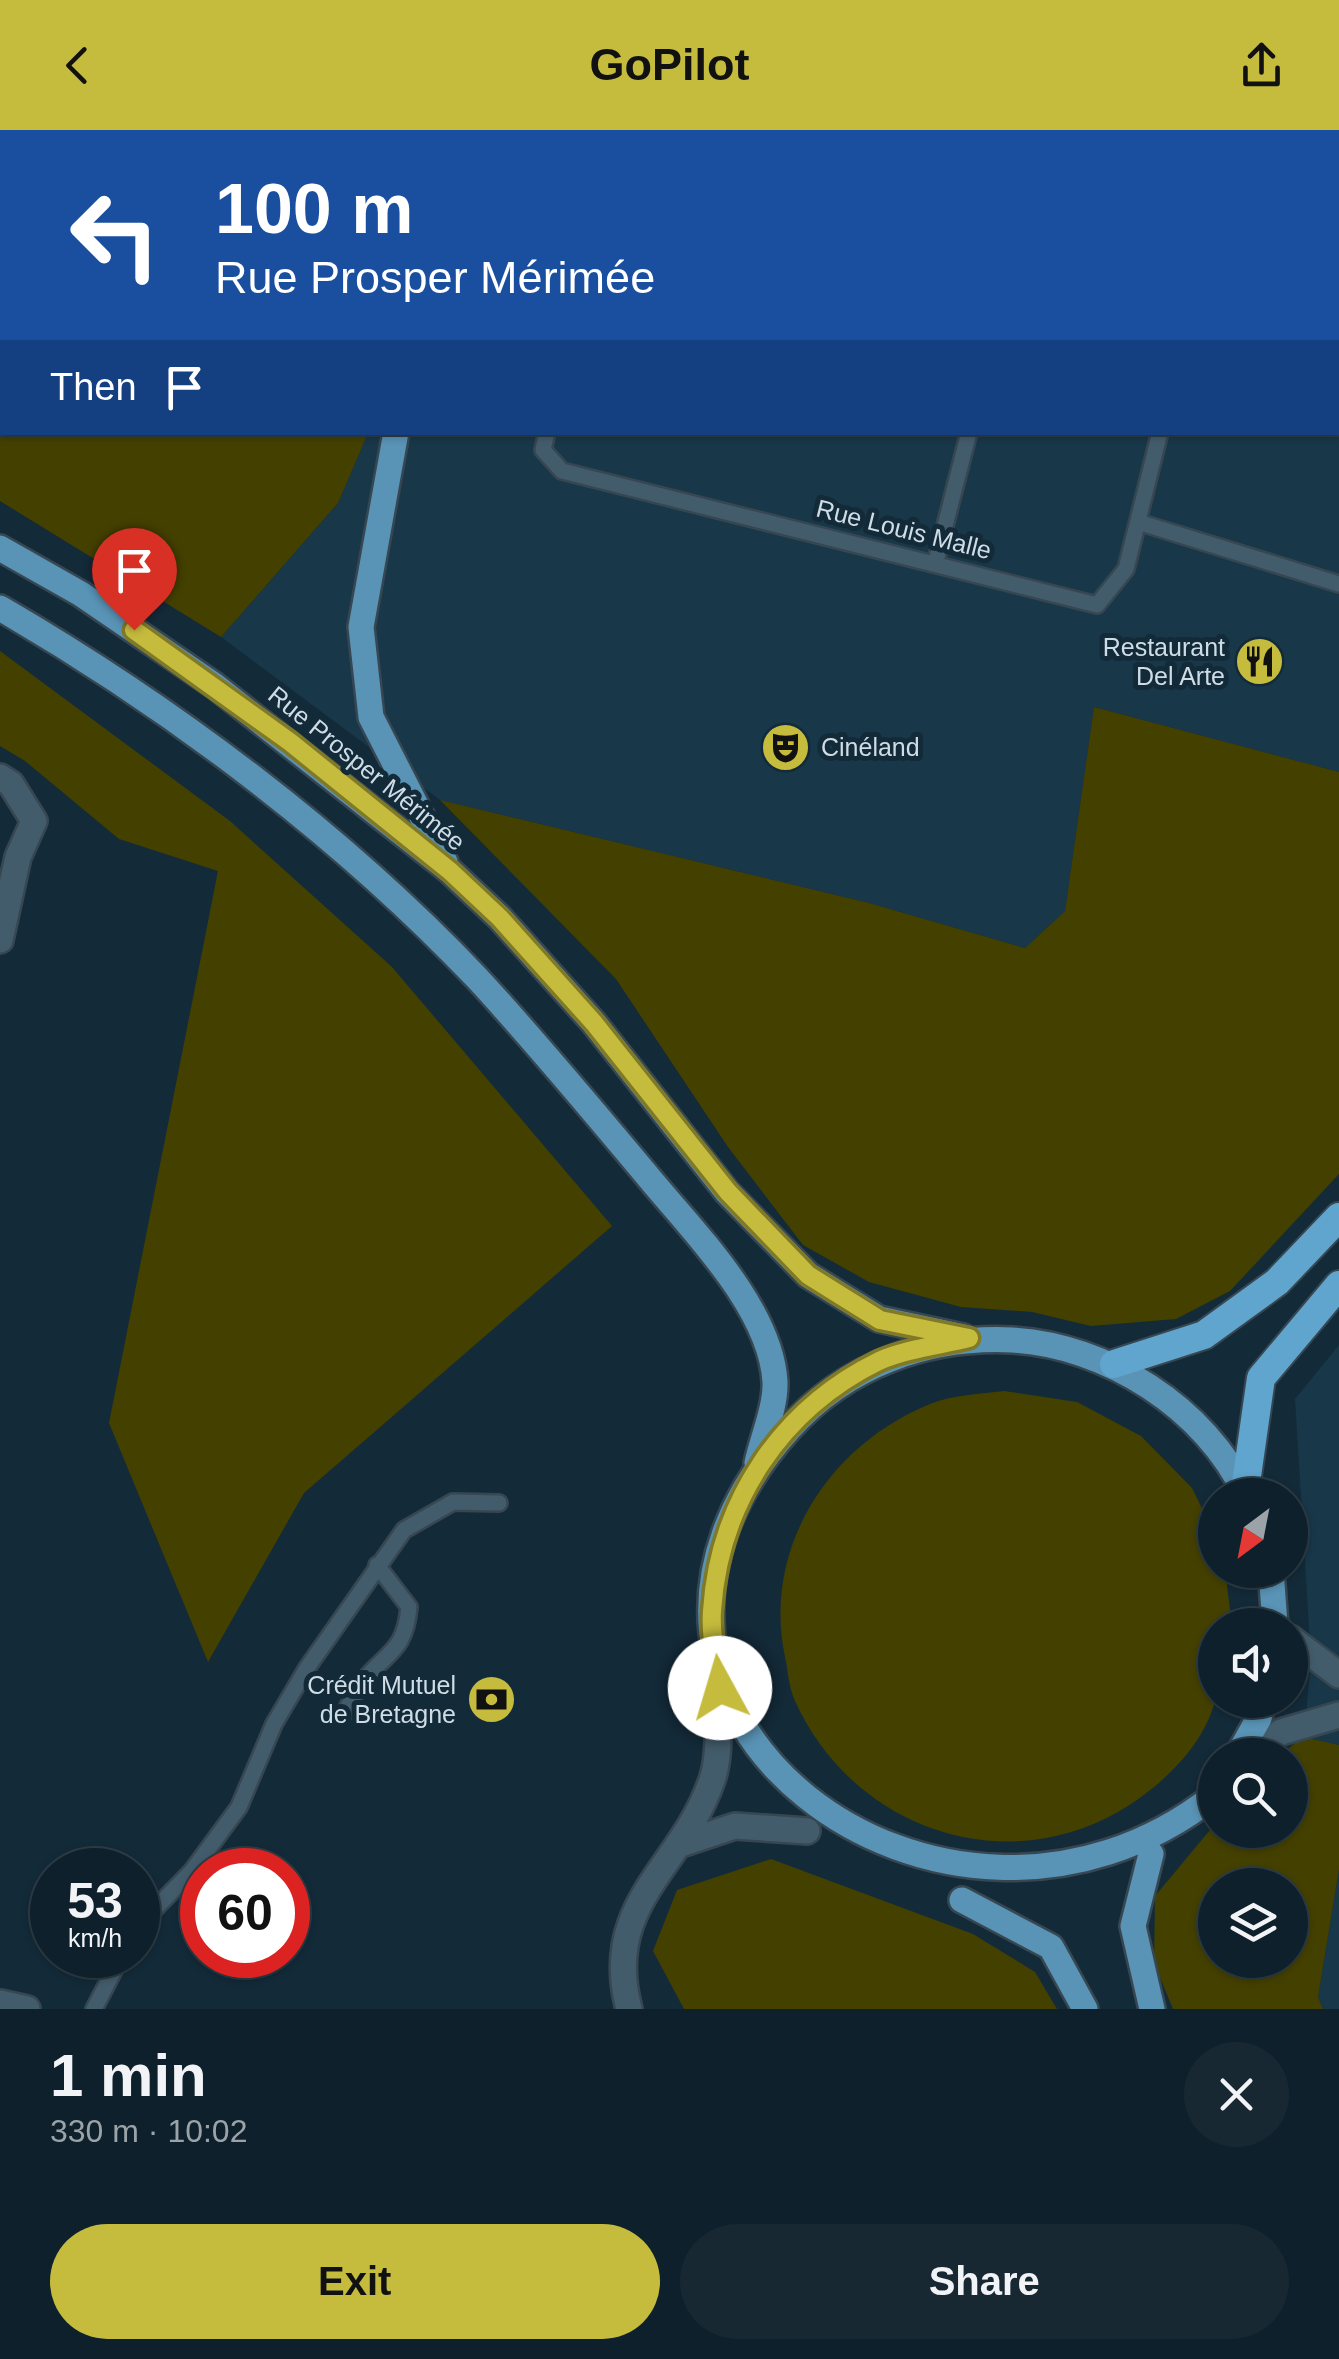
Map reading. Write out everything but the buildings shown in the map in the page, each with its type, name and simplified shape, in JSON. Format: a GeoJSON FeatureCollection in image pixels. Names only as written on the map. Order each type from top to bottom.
{"type":"FeatureCollection","features":[{"type":"Feature","properties":{"kind":"highway"},"geometry":{"type":"LineString","coordinates":[[1114,1364],[1204,1335],[1277,1282],[1339,1217]]}},
{"type":"Feature","properties":{"kind":"highway"},"geometry":{"type":"LineString","coordinates":[[1248,1478],[1261,1378],[1339,1284]]}},
{"type":"Feature","properties":{"kind":"main road"},"geometry":{"type":"LineString","coordinates":[[395,435],[361,627],[369,699],[372,717],[450,871]]}},
{"type":"Feature","properties":{"kind":"main road","name":"Rue Prosper Mérimée"},"geometry":{"type":"LineString","coordinates":[[0,548],[81,594],[214,686],[450,871],[500,918],[594,1023],[728,1192],[808,1275],[880,1320],[969,1338]]}},
{"type":"Feature","properties":{"kind":"main road"},"geometry":{"type":"LineString","coordinates":[[0,608],[185,729],[283,804],[474,976],[553,1062],[715,1258],[758,1323],[775,1383],[756,1466],[724,1532],[711,1614],[720,1688],[756,1771],[807,1831],[836,1850]]}},
{"type":"Feature","properties":{"kind":"main road"},"geometry":{"type":"LineString","coordinates":[[756,1466],[814,1401],[882,1360],[969,1338],[1044,1342],[1114,1364],[1192,1418],[1236,1478]]}},
{"type":"Feature","properties":{"kind":"main road"},"geometry":{"type":"LineString","coordinates":[[1100,1878],[1151,1854],[1198,1811]]}},
{"type":"Feature","properties":{"kind":"main road"},"geometry":{"type":"LineString","coordinates":[[1151,1854],[1132,1926],[1152,2009]]}},
{"type":"Feature","properties":{"kind":"main road"},"geometry":{"type":"LineString","coordinates":[[929,1891],[962,1900],[1051,1947],[1086,2009]]}},
{"type":"Feature","properties":{"kind":"main road"},"geometry":{"type":"LineString","coordinates":[[962,1900],[1014,1896]]}},
{"type":"Feature","properties":{"kind":"street"},"geometry":{"type":"LineString","coordinates":[[0,940],[18,857],[34,821],[6,781]]}},
{"type":"Feature","properties":{"kind":"street"},"geometry":{"type":"LineString","coordinates":[[1308,1650],[1339,1676]]}},
{"type":"Feature","properties":{"kind":"street"},"geometry":{"type":"LineString","coordinates":[[629,2009],[620,1955],[639,1899],[678,1845],[713,1778],[720,1688]]}},
{"type":"Feature","properties":{"kind":"street"},"geometry":{"type":"LineString","coordinates":[[1272,1738],[1339,1714]]}},
{"type":"Feature","properties":{"kind":"street"},"geometry":{"type":"LineString","coordinates":[[678,1845],[734,1826],[807,1831]]}},
{"type":"Feature","properties":{"kind":"street"},"geometry":{"type":"LineString","coordinates":[[0,2004],[27,2009]]}},
{"type":"Feature","properties":{"kind":"lane","name":"Rue Louis Malle"},"geometry":{"type":"LineString","coordinates":[[546,435],[543,450],[562,470],[936,561],[1097,606],[1126,569],[1159,435]]}},
{"type":"Feature","properties":{"kind":"lane"},"geometry":{"type":"LineString","coordinates":[[936,561],[968,435]]}},
{"type":"Feature","properties":{"kind":"lane"},"geometry":{"type":"LineString","coordinates":[[1138,522],[1339,584]]}},
{"type":"Feature","properties":{"kind":"lane"},"geometry":{"type":"LineString","coordinates":[[160,1904],[192,1871],[239,1807],[274,1724],[404,1530],[453,1502],[498,1503]]}},
{"type":"Feature","properties":{"kind":"lane"},"geometry":{"type":"LineString","coordinates":[[342,1717],[362,1682],[398,1648],[407,1628],[409,1607],[378,1565]]}},
{"type":"Feature","properties":{"kind":"lane"},"geometry":{"type":"LineString","coordinates":[[94,2009],[110,1978]]}},
{"type":"Feature","properties":{"kind":"shaded area"},"geometry":{"type":"Polygon","coordinates":[[[0,435],[367,435],[338,503],[221,637],[0,501],[0,435]]]}},
{"type":"Feature","properties":{"kind":"shaded area"},"geometry":{"type":"Polygon","coordinates":[[[367,435],[1339,435],[1339,772],[1094,707],[1065,911],[1025,948],[869,903],[440,800],[221,637],[338,503],[367,435]]]}},
{"type":"Feature","properties":{"kind":"shaded area"},"geometry":{"type":"Polygon","coordinates":[[[0,651],[230,821],[392,967],[612,1226],[304,1493],[208,1662],[109,1423],[218,871],[119,839],[25,761],[0,746],[0,651]]]}},
{"type":"Feature","properties":{"kind":"shaded area"},"geometry":{"type":"Polygon","coordinates":[[[1094,707],[1339,772],[1339,1174],[1230,1291],[1176,1319],[1091,1326],[1032,1312],[961,1307],[869,1282],[803,1245],[728,1147],[616,979],[440,800],[869,903],[1025,948],[1065,911],[1094,707]]]}},
{"type":"Feature","properties":{"kind":"shaded area"},"geometry":{"type":"Polygon","coordinates":[[[1339,1345],[1339,1745],[1304,1737],[1311,1660],[1307,1588],[1308,1478],[1300,1478],[1295,1399],[1339,1345]]]}},
{"type":"Feature","properties":{"kind":"shaded area"},"geometry":{"type":"Polygon","coordinates":[[[1004,1391],[1077,1402],[1141,1436],[1192,1488],[1198,1500],[1198,1588],[1227,1588],[1230,1608],[1198,1608],[1198,1718],[1209,1718],[1190,1751],[1148,1792],[1118,1812],[1072,1832],[1025,1841],[978,1839],[932,1828],[890,1809],[852,1780],[820,1744],[790,1685],[780,1617],[784,1577],[794,1540],[811,1505],[834,1473],[894,1422],[930,1404],[1004,1391]]]}},
{"type":"Feature","properties":{"kind":"shaded area"},"geometry":{"type":"Polygon","coordinates":[[[1304,1737],[1339,1745],[1339,1869],[1318,1997],[1323,2009],[1173,2009],[1154,1963],[1155,1896],[1198,1844],[1198,1848],[1308,1848],[1308,1738],[1303,1738],[1304,1737]]]}},
{"type":"Feature","properties":{"kind":"shaded area"},"geometry":{"type":"Polygon","coordinates":[[[771,1859],[973,1934],[1035,1972],[1057,2009],[684,2009],[653,1951],[677,1890],[771,1859]]]}},
{"type":"Feature","properties":{"kind":"shaded area"},"geometry":{"type":"Polygon","coordinates":[[[1339,1869],[1339,2009],[1323,2009],[1318,1997],[1339,1869]]]}},
{"type":"Feature","properties":{"kind":"place","name":"Restaurant Del Arte"},"geometry":{"type":"Point","coordinates":[1260,661]}},
{"type":"Feature","properties":{"kind":"place","name":"Cinéland"},"geometry":{"type":"Point","coordinates":[786,747]}},
{"type":"Feature","properties":{"kind":"place","name":"Crédit Mutuel de Bretagne"},"geometry":{"type":"Point","coordinates":[491,1699]}},
{"type":"Feature","properties":{"kind":"route"},"geometry":{"type":"LineString","coordinates":[[134,630],[290,742],[388,825],[450,871],[500,918],[594,1023],[728,1192],[808,1275],[880,1320],[969,1338],[882,1360],[814,1401],[756,1466],[724,1532],[711,1614],[720,1688]]}}]}
